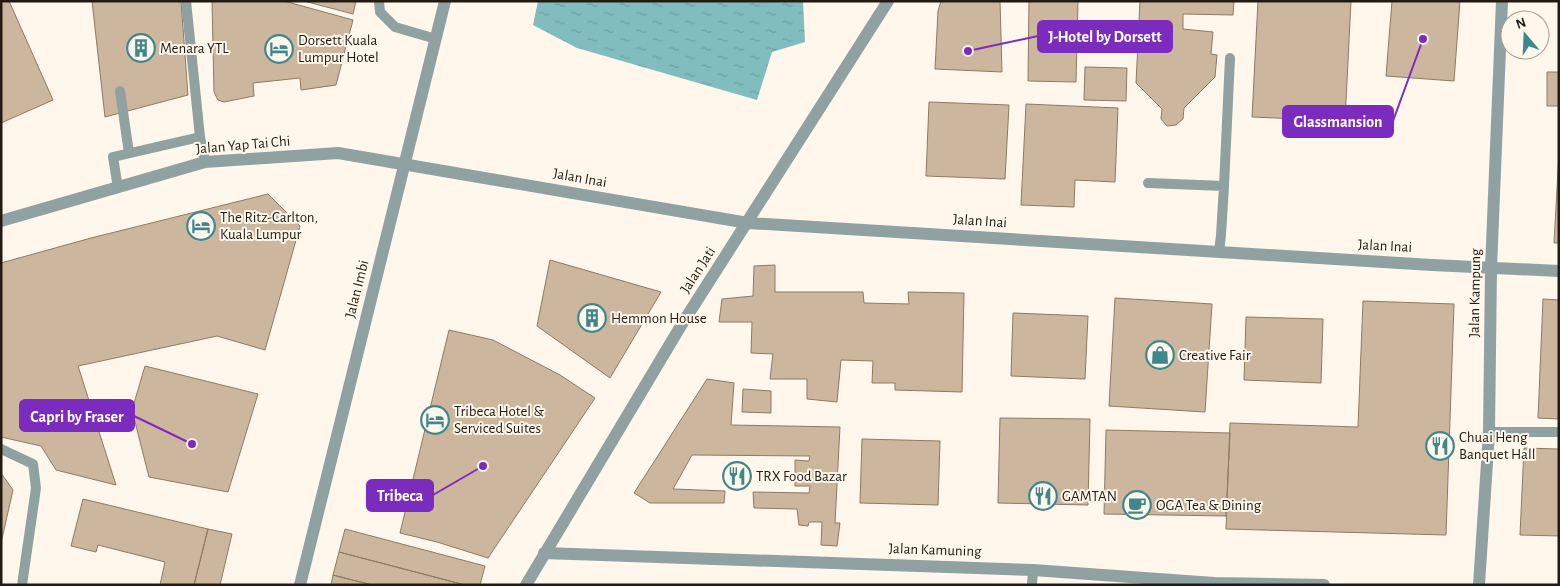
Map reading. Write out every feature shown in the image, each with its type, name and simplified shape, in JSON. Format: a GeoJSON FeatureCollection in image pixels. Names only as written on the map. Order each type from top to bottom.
{"type":"FeatureCollection","features":[{"type":"Feature","properties":{"kind":"street","name":"Jalan Imbi"},"geometry":{"type":"LineString","coordinates":[[300,585],[445,1]]}},
{"type":"Feature","properties":{"kind":"street","name":"Jalan Jati"},"geometry":{"type":"LineString","coordinates":[[526,585],[682,324],[888,1]]}},
{"type":"Feature","properties":{"kind":"street","name":"Jalan Kampung"},"geometry":{"type":"LineString","coordinates":[[1479,585],[1488,432],[1490,268],[1502,1]]}},
{"type":"Feature","properties":{"kind":"street","name":"Jalan Yap Tai Chi"},"geometry":{"type":"LineString","coordinates":[[1,221],[205,162],[338,153],[404,165]]}},
{"type":"Feature","properties":{"kind":"street","name":"Jalan Inai"},"geometry":{"type":"LineString","coordinates":[[404,165],[748,223],[1559,271]]}},
{"type":"Feature","properties":{"kind":"street","name":"Jalan Kamuning"},"geometry":{"type":"LineString","coordinates":[[544,553],[1033,570],[1214,583],[1324,585]]}},
{"type":"Feature","properties":{"kind":"lane"},"geometry":{"type":"LineString","coordinates":[[186,1],[200,137],[205,162]]}},
{"type":"Feature","properties":{"kind":"lane"},"geometry":{"type":"LineString","coordinates":[[379,1],[380,12],[394,27],[436,39]]}},
{"type":"Feature","properties":{"kind":"lane"},"geometry":{"type":"LineString","coordinates":[[1219,252],[1230,58]]}},
{"type":"Feature","properties":{"kind":"lane"},"geometry":{"type":"LineString","coordinates":[[120,91],[129,153]]}},
{"type":"Feature","properties":{"kind":"lane"},"geometry":{"type":"LineString","coordinates":[[118,188],[112,157],[200,137]]}},
{"type":"Feature","properties":{"kind":"lane"},"geometry":{"type":"LineString","coordinates":[[1148,183],[1224,186]]}},
{"type":"Feature","properties":{"kind":"lane"},"geometry":{"type":"LineString","coordinates":[[1488,432],[1559,432]]}},
{"type":"Feature","properties":{"kind":"lane"},"geometry":{"type":"LineString","coordinates":[[1,449],[33,464],[36,488],[22,585]]}},
{"type":"Feature","properties":{"kind":"lane"},"geometry":{"type":"LineString","coordinates":[[1032,585],[1033,570]]}},
{"type":"Feature","properties":{"kind":"water"},"geometry":{"type":"Polygon","coordinates":[[[538,1],[803,1],[805,42],[772,52],[757,100],[577,48],[533,25],[538,1]]]}},
{"type":"Feature","properties":{"kind":"building"},"geometry":{"type":"Polygon","coordinates":[[[1,1],[9,1],[53,100],[1,123],[1,1]]]}},
{"type":"Feature","properties":{"kind":"building","name":"Menara YTL"},"geometry":{"type":"Polygon","coordinates":[[[92,1],[181,1],[188,95],[105,117],[92,1]]]}},
{"type":"Feature","properties":{"kind":"building","name":"Dorsett Kuala Lumpur Hotel"},"geometry":{"type":"Polygon","coordinates":[[[212,1],[284,1],[353,20],[336,85],[301,90],[300,78],[253,83],[254,96],[224,102],[218,100],[214,92],[212,1]]]}},
{"type":"Feature","properties":{"kind":"building"},"geometry":{"type":"Polygon","coordinates":[[[304,1],[356,1],[353,14],[304,1]]]}},
{"type":"Feature","properties":{"kind":"building"},"geometry":{"type":"Polygon","coordinates":[[[941,1],[1000,1],[1002,72],[935,69],[938,11],[941,1]]]}},
{"type":"Feature","properties":{"kind":"building"},"geometry":{"type":"Polygon","coordinates":[[[1029,1],[1078,1],[1076,82],[1028,81],[1029,1]]]}},
{"type":"Feature","properties":{"kind":"building"},"geometry":{"type":"Polygon","coordinates":[[[1140,1],[1234,1],[1233,15],[1183,14],[1183,29],[1213,32],[1211,54],[1217,55],[1215,77],[1184,108],[1183,119],[1176,125],[1167,126],[1161,119],[1162,109],[1136,83],[1140,1]]]}},
{"type":"Feature","properties":{"kind":"building"},"geometry":{"type":"Polygon","coordinates":[[[1258,1],[1351,1],[1345,121],[1252,117],[1258,1]]]}},
{"type":"Feature","properties":{"kind":"building"},"geometry":{"type":"Polygon","coordinates":[[[1392,1],[1460,1],[1454,81],[1386,76],[1392,1]]]}},
{"type":"Feature","properties":{"kind":"building"},"geometry":{"type":"Polygon","coordinates":[[[1085,67],[1127,68],[1126,101],[1084,100],[1085,67]]]}},
{"type":"Feature","properties":{"kind":"building"},"geometry":{"type":"Polygon","coordinates":[[[1547,72],[1559,72],[1559,106],[1547,106],[1547,72]]]}},
{"type":"Feature","properties":{"kind":"building"},"geometry":{"type":"Polygon","coordinates":[[[929,102],[1009,105],[1005,179],[926,176],[929,102]]]}},
{"type":"Feature","properties":{"kind":"building"},"geometry":{"type":"Polygon","coordinates":[[[1026,104],[1118,108],[1115,182],[1075,180],[1074,207],[1021,205],[1026,104]]]}},
{"type":"Feature","properties":{"kind":"building"},"geometry":{"type":"Polygon","coordinates":[[[1559,152],[1559,243],[1554,243],[1559,152]]]}},
{"type":"Feature","properties":{"kind":"building"},"geometry":{"type":"Polygon","coordinates":[[[268,194],[300,226],[265,350],[217,336],[78,366],[116,485],[56,470],[41,446],[1,437],[1,263],[91,238],[268,194]]]}},
{"type":"Feature","properties":{"kind":"building","name":"Hemmon House"},"geometry":{"type":"Polygon","coordinates":[[[550,260],[661,292],[610,378],[537,326],[550,260]]]}},
{"type":"Feature","properties":{"kind":"building"},"geometry":{"type":"Polygon","coordinates":[[[775,265],[775,292],[863,292],[864,303],[909,304],[908,292],[964,293],[962,392],[895,390],[895,383],[872,383],[873,361],[841,360],[837,402],[807,399],[807,379],[770,379],[773,354],[751,353],[752,322],[719,322],[722,299],[753,296],[754,266],[775,265]]]}},
{"type":"Feature","properties":{"kind":"building","name":"Creative Fair"},"geometry":{"type":"Polygon","coordinates":[[[1115,298],[1212,304],[1205,412],[1109,406],[1115,298]]]}},
{"type":"Feature","properties":{"kind":"building"},"geometry":{"type":"Polygon","coordinates":[[[1543,299],[1559,300],[1559,419],[1538,418],[1543,299]]]}},
{"type":"Feature","properties":{"kind":"building"},"geometry":{"type":"Polygon","coordinates":[[[1363,301],[1454,304],[1446,535],[1226,529],[1230,423],[1358,427],[1363,301]]]}},
{"type":"Feature","properties":{"kind":"building"},"geometry":{"type":"Polygon","coordinates":[[[1013,313],[1088,316],[1085,379],[1011,376],[1013,313]]]}},
{"type":"Feature","properties":{"kind":"building"},"geometry":{"type":"Polygon","coordinates":[[[1246,317],[1323,319],[1321,383],[1244,380],[1246,317]]]}},
{"type":"Feature","properties":{"kind":"building"},"geometry":{"type":"Polygon","coordinates":[[[449,330],[493,340],[560,375],[595,398],[488,558],[400,533],[449,330]]]}},
{"type":"Feature","properties":{"kind":"building"},"geometry":{"type":"Polygon","coordinates":[[[145,366],[258,394],[228,492],[149,477],[132,410],[145,366]]]}},
{"type":"Feature","properties":{"kind":"building"},"geometry":{"type":"Polygon","coordinates":[[[707,379],[734,383],[731,425],[840,427],[835,523],[840,523],[837,546],[821,545],[822,522],[809,522],[808,526],[799,525],[797,509],[754,508],[753,492],[809,493],[810,486],[795,486],[795,460],[809,461],[810,456],[692,455],[673,489],[725,491],[724,503],[650,503],[634,493],[707,379]]]}},
{"type":"Feature","properties":{"kind":"building"},"geometry":{"type":"Polygon","coordinates":[[[743,389],[771,391],[771,413],[742,412],[743,389]]]}},
{"type":"Feature","properties":{"kind":"building"},"geometry":{"type":"Polygon","coordinates":[[[1000,418],[1090,419],[1088,505],[998,503],[1000,418]]]}},
{"type":"Feature","properties":{"kind":"building"},"geometry":{"type":"Polygon","coordinates":[[[1106,430],[1230,433],[1226,516],[1104,514],[1106,430]]]}},
{"type":"Feature","properties":{"kind":"building"},"geometry":{"type":"Polygon","coordinates":[[[862,439],[940,441],[938,505],[860,503],[862,439]]]}},
{"type":"Feature","properties":{"kind":"building"},"geometry":{"type":"Polygon","coordinates":[[[1524,448],[1559,449],[1559,536],[1520,535],[1524,448]]]}},
{"type":"Feature","properties":{"kind":"building"},"geometry":{"type":"Polygon","coordinates":[[[1,473],[13,490],[1,543],[1,473]]]}},
{"type":"Feature","properties":{"kind":"building"},"geometry":{"type":"Polygon","coordinates":[[[83,499],[208,529],[194,585],[160,585],[165,562],[98,545],[96,552],[71,546],[83,499]]]}},
{"type":"Feature","properties":{"kind":"building"},"geometry":{"type":"Polygon","coordinates":[[[208,529],[232,534],[220,585],[194,585],[208,529]]]}},
{"type":"Feature","properties":{"kind":"building"},"geometry":{"type":"Polygon","coordinates":[[[345,529],[485,566],[480,585],[465,585],[339,552],[345,529]]]}},
{"type":"Feature","properties":{"kind":"building"},"geometry":{"type":"Polygon","coordinates":[[[339,552],[465,585],[372,585],[333,575],[339,552]]]}},
{"type":"Feature","properties":{"kind":"building"},"geometry":{"type":"Polygon","coordinates":[[[333,575],[372,585],[331,585],[333,575]]]}},
{"type":"Feature","properties":{"kind":"place","name":"Glassmansion"},"geometry":{"type":"Point","coordinates":[1423,39]}},
{"type":"Feature","properties":{"kind":"place","name":"Menara YTL"},"geometry":{"type":"Point","coordinates":[141,48]}},
{"type":"Feature","properties":{"kind":"place","name":"Dorsett Kuala Lumpur Hotel"},"geometry":{"type":"Point","coordinates":[279,49]}},
{"type":"Feature","properties":{"kind":"place","name":"J-Hotel by Dorsett"},"geometry":{"type":"Point","coordinates":[968,51]}},
{"type":"Feature","properties":{"kind":"place","name":"The Ritz-Carlton, Kuala Lumpur"},"geometry":{"type":"Point","coordinates":[201,226]}},
{"type":"Feature","properties":{"kind":"place","name":"Hemmon House"},"geometry":{"type":"Point","coordinates":[592,318]}},
{"type":"Feature","properties":{"kind":"place","name":"Creative Fair"},"geometry":{"type":"Point","coordinates":[1160,355]}},
{"type":"Feature","properties":{"kind":"place","name":"Tribeca Hotel & Serviced Suites"},"geometry":{"type":"Point","coordinates":[435,420]}},
{"type":"Feature","properties":{"kind":"place","name":"Capri by Fraser"},"geometry":{"type":"Point","coordinates":[192,444]}},
{"type":"Feature","properties":{"kind":"place","name":"Chuai Heng Banquet Hall"},"geometry":{"type":"Point","coordinates":[1440,446]}},
{"type":"Feature","properties":{"kind":"place","name":"Tribeca"},"geometry":{"type":"Point","coordinates":[483,466]}},
{"type":"Feature","properties":{"kind":"place","name":"TRX Food Bazar"},"geometry":{"type":"Point","coordinates":[737,476]}},
{"type":"Feature","properties":{"kind":"place","name":"GAMTAN"},"geometry":{"type":"Point","coordinates":[1043,496]}},
{"type":"Feature","properties":{"kind":"place","name":"OGA Tea & Dining"},"geometry":{"type":"Point","coordinates":[1137,505]}}]}
